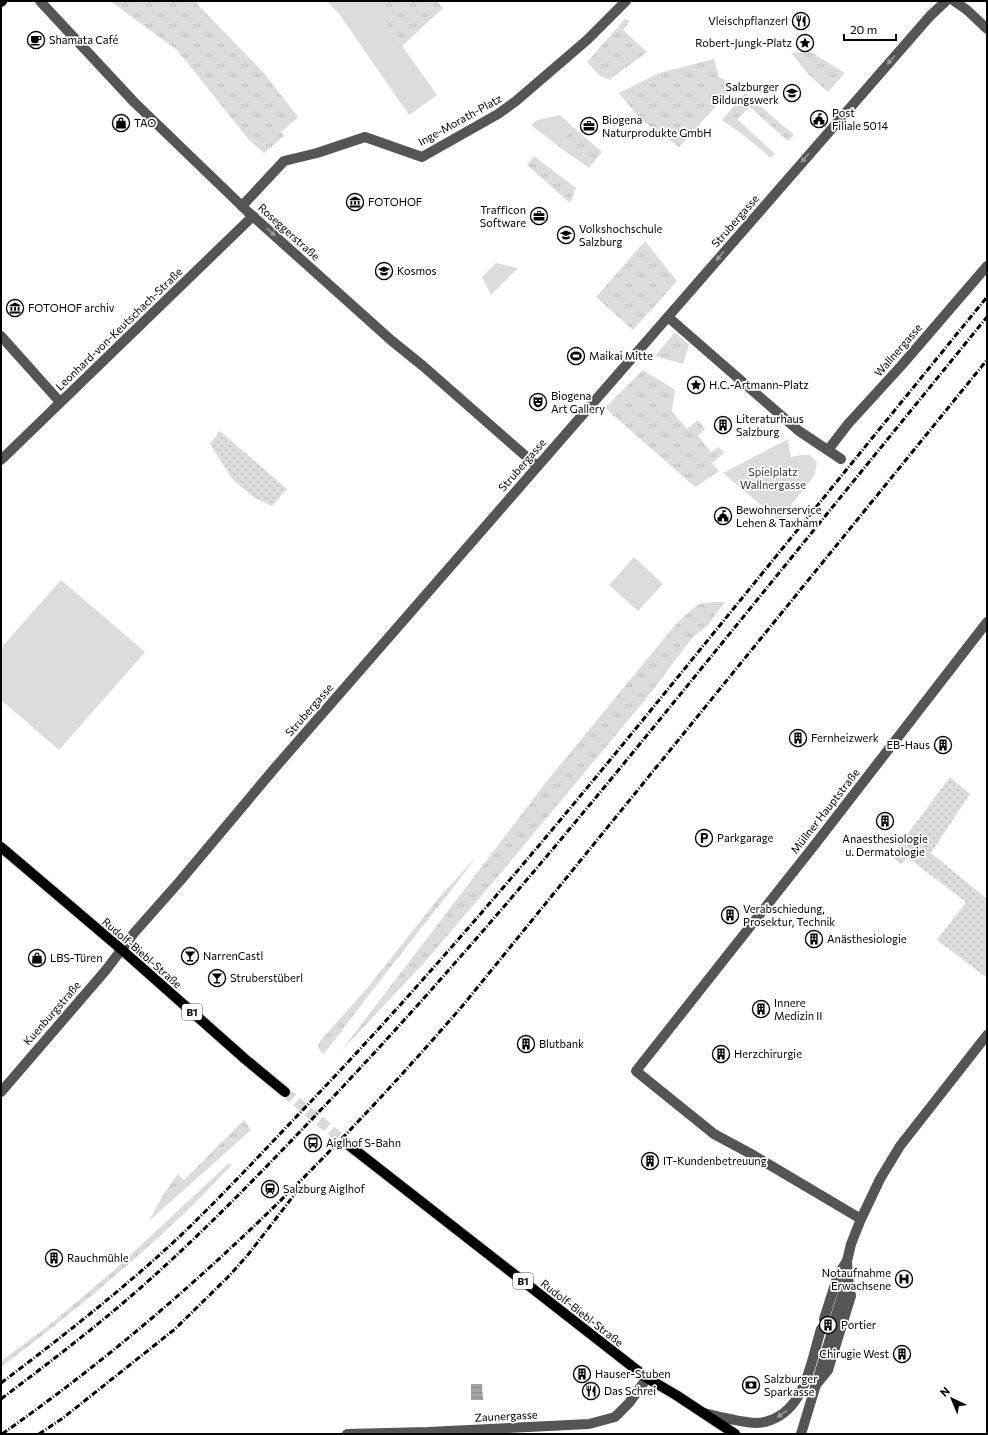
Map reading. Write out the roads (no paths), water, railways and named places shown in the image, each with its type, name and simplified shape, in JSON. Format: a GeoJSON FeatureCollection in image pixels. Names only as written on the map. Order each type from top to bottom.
{"type":"FeatureCollection","features":[{"type":"Feature","properties":{"kind":"main road","name":"Rudolf-Biebl-Straße"},"geometry":{"type":"LineString","coordinates":[[1,847],[285,1092]]}},
{"type":"Feature","properties":{"kind":"main road","name":"Rudolf-Biebl-Straße"},"geometry":{"type":"LineString","coordinates":[[346,1142],[647,1378],[676,1395],[734,1434]]}},
{"type":"Feature","properties":{"kind":"street","name":"Roseggerstraße"},"geometry":{"type":"LineString","coordinates":[[40,1],[134,102],[242,206],[392,341],[538,466]]}},
{"type":"Feature","properties":{"kind":"street","name":"Inge-Morath-Platz"},"geometry":{"type":"LineString","coordinates":[[242,206],[284,161],[317,153],[366,138],[422,157],[498,114],[516,101],[587,40],[626,1]]}},
{"type":"Feature","properties":{"kind":"street","name":"Strubergasse"},"geometry":{"type":"LineString","coordinates":[[121,949],[274,769],[668,316],[930,16],[946,1]]}},
{"type":"Feature","properties":{"kind":"street"},"geometry":{"type":"LineString","coordinates":[[954,1],[967,10],[987,29]]}},
{"type":"Feature","properties":{"kind":"street","name":"Leonhard-von-Keutschach-Straße"},"geometry":{"type":"LineString","coordinates":[[1,460],[254,216]]}},
{"type":"Feature","properties":{"kind":"street","name":"Wallnergasse"},"geometry":{"type":"LineString","coordinates":[[828,450],[848,424],[901,366],[987,266]]}},
{"type":"Feature","properties":{"kind":"street"},"geometry":{"type":"LineString","coordinates":[[668,316],[799,431],[841,459]]}},
{"type":"Feature","properties":{"kind":"street"},"geometry":{"type":"LineString","coordinates":[[1,336],[60,402]]}},
{"type":"Feature","properties":{"kind":"street","name":"Müllner Hauptstraße"},"geometry":{"type":"LineString","coordinates":[[861,1219],[753,1155],[714,1134],[636,1071],[987,622]]}},
{"type":"Feature","properties":{"kind":"street","name":"Kuenburgstraße"},"geometry":{"type":"LineString","coordinates":[[1,1092],[106,970],[121,949]]}},
{"type":"Feature","properties":{"kind":"street"},"geometry":{"type":"LineString","coordinates":[[815,1386],[828,1370],[851,1296],[847,1261],[851,1244],[880,1179],[900,1146],[987,1035]]}},
{"type":"Feature","properties":{"kind":"street"},"geometry":{"type":"LineString","coordinates":[[801,1434],[815,1386],[838,1275],[847,1261]]}},
{"type":"Feature","properties":{"kind":"street"},"geometry":{"type":"LineString","coordinates":[[702,1413],[756,1423],[765,1422],[783,1414],[791,1407],[805,1383],[848,1278]]}},
{"type":"Feature","properties":{"kind":"street","name":"Zaunergasse"},"geometry":{"type":"LineString","coordinates":[[347,1434],[588,1429],[615,1417],[629,1403],[647,1378]]}},
{"type":"Feature","properties":{"kind":"tunnel"},"geometry":{"type":"LineString","coordinates":[[285,1092],[346,1143]]}},
{"type":"Feature","properties":{"kind":"railway"},"geometry":{"type":"LineString","coordinates":[[1,1383],[91,1313],[178,1238],[253,1162],[430,972],[516,873],[600,772],[987,297]]}},
{"type":"Feature","properties":{"kind":"railway"},"geometry":{"type":"LineString","coordinates":[[1,1399],[93,1328],[172,1259],[267,1166],[446,974],[657,723],[987,317]]}},
{"type":"Feature","properties":{"kind":"railway"},"geometry":{"type":"LineString","coordinates":[[2,1434],[66,1387],[128,1338],[188,1287],[246,1234],[358,1122],[464,1004],[987,360]]}},
{"type":"Feature","properties":{"kind":"railway"},"geometry":{"type":"LineString","coordinates":[[39,1434],[63,1418],[175,1329],[228,1277],[247,1256],[298,1190]]}},
{"type":"Feature","properties":{"kind":"place","name":"Vleischpflanzerl"},"geometry":{"type":"Point","coordinates":[801,21]}},
{"type":"Feature","properties":{"kind":"place","name":"Shamata Café"},"geometry":{"type":"Point","coordinates":[36,40]}},
{"type":"Feature","properties":{"kind":"place","name":"Robert-Jungk-Platz"},"geometry":{"type":"Point","coordinates":[805,43]}},
{"type":"Feature","properties":{"kind":"place","name":"Salzburger Bildungswerk"},"geometry":{"type":"Point","coordinates":[792,93]}},
{"type":"Feature","properties":{"kind":"place","name":"Post Filiale 5014"},"geometry":{"type":"Point","coordinates":[819,119]}},
{"type":"Feature","properties":{"kind":"place","name":"TAO"},"geometry":{"type":"Point","coordinates":[121,123]}},
{"type":"Feature","properties":{"kind":"place","name":"Biogena Naturprodukte GmbH"},"geometry":{"type":"Point","coordinates":[589,126]}},
{"type":"Feature","properties":{"kind":"place","name":"FOTOHOF"},"geometry":{"type":"Point","coordinates":[355,202]}},
{"type":"Feature","properties":{"kind":"place","name":"Trafficon Software"},"geometry":{"type":"Point","coordinates":[539,216]}},
{"type":"Feature","properties":{"kind":"place","name":"Volkshochschule Salzburg"},"geometry":{"type":"Point","coordinates":[566,235]}},
{"type":"Feature","properties":{"kind":"place","name":"Kosmos"},"geometry":{"type":"Point","coordinates":[384,271]}},
{"type":"Feature","properties":{"kind":"place","name":"FOTOHOF archiv"},"geometry":{"type":"Point","coordinates":[15,308]}},
{"type":"Feature","properties":{"kind":"place","name":"Maikai Mitte"},"geometry":{"type":"Point","coordinates":[576,356]}},
{"type":"Feature","properties":{"kind":"place","name":"H.C.-Artmann-Platz"},"geometry":{"type":"Point","coordinates":[696,385]}},
{"type":"Feature","properties":{"kind":"place","name":"Biogena Art Gallery"},"geometry":{"type":"Point","coordinates":[538,402]}},
{"type":"Feature","properties":{"kind":"place","name":"Literaturhaus Salzburg"},"geometry":{"type":"Point","coordinates":[723,425]}},
{"type":"Feature","properties":{"kind":"place","name":"Bewohnerservice Lehen & Taxham"},"geometry":{"type":"Point","coordinates":[723,516]}},
{"type":"Feature","properties":{"kind":"place","name":"Fernheizwerk"},"geometry":{"type":"Point","coordinates":[798,738]}},
{"type":"Feature","properties":{"kind":"place","name":"EB-Haus"},"geometry":{"type":"Point","coordinates":[943,745]}},
{"type":"Feature","properties":{"kind":"place","name":"Anaesthesiologie u. Dermatologie"},"geometry":{"type":"Point","coordinates":[885,821]}},
{"type":"Feature","properties":{"kind":"place","name":"Parkgarage"},"geometry":{"type":"Point","coordinates":[704,838]}},
{"type":"Feature","properties":{"kind":"place","name":"Verabschiedung, Prosektur, Technik"},"geometry":{"type":"Point","coordinates":[730,915]}},
{"type":"Feature","properties":{"kind":"place","name":"Anästhesiologie"},"geometry":{"type":"Point","coordinates":[814,939]}},
{"type":"Feature","properties":{"kind":"place","name":"NarrenCastl"},"geometry":{"type":"Point","coordinates":[190,956]}},
{"type":"Feature","properties":{"kind":"place","name":"LBS-Türen"},"geometry":{"type":"Point","coordinates":[37,958]}},
{"type":"Feature","properties":{"kind":"place","name":"Struberstüberl"},"geometry":{"type":"Point","coordinates":[217,978]}},
{"type":"Feature","properties":{"kind":"place","name":"Innere Medizin II"},"geometry":{"type":"Point","coordinates":[761,1009]}},
{"type":"Feature","properties":{"kind":"place","name":"Blutbank"},"geometry":{"type":"Point","coordinates":[526,1044]}},
{"type":"Feature","properties":{"kind":"place","name":"Herzchirurgie"},"geometry":{"type":"Point","coordinates":[721,1054]}},
{"type":"Feature","properties":{"kind":"place","name":"Aiglhof S-Bahn"},"geometry":{"type":"Point","coordinates":[313,1143]}},
{"type":"Feature","properties":{"kind":"place","name":"IT-Kundenbetreuung"},"geometry":{"type":"Point","coordinates":[650,1161]}},
{"type":"Feature","properties":{"kind":"place","name":"Salzburg Aiglhof"},"geometry":{"type":"Point","coordinates":[270,1189]}},
{"type":"Feature","properties":{"kind":"place","name":"Rauchmühle"},"geometry":{"type":"Point","coordinates":[54,1258]}},
{"type":"Feature","properties":{"kind":"place","name":"Notaufnahme Erwachsene"},"geometry":{"type":"Point","coordinates":[904,1279]}},
{"type":"Feature","properties":{"kind":"place","name":"Portier"},"geometry":{"type":"Point","coordinates":[828,1325]}},
{"type":"Feature","properties":{"kind":"place","name":"Chirugie West"},"geometry":{"type":"Point","coordinates":[902,1354]}},
{"type":"Feature","properties":{"kind":"place","name":"Hauser-Stuben"},"geometry":{"type":"Point","coordinates":[582,1374]}},
{"type":"Feature","properties":{"kind":"place","name":"Salzburger Sparkasse"},"geometry":{"type":"Point","coordinates":[751,1385]}},
{"type":"Feature","properties":{"kind":"place","name":"Das Schrei"},"geometry":{"type":"Point","coordinates":[591,1391]}},
{"type":"Feature","properties":{"kind":"park label","name":"Spielplatz Wallnergasse"},"geometry":{"type":"Point","coordinates":[773,478]}}]}
